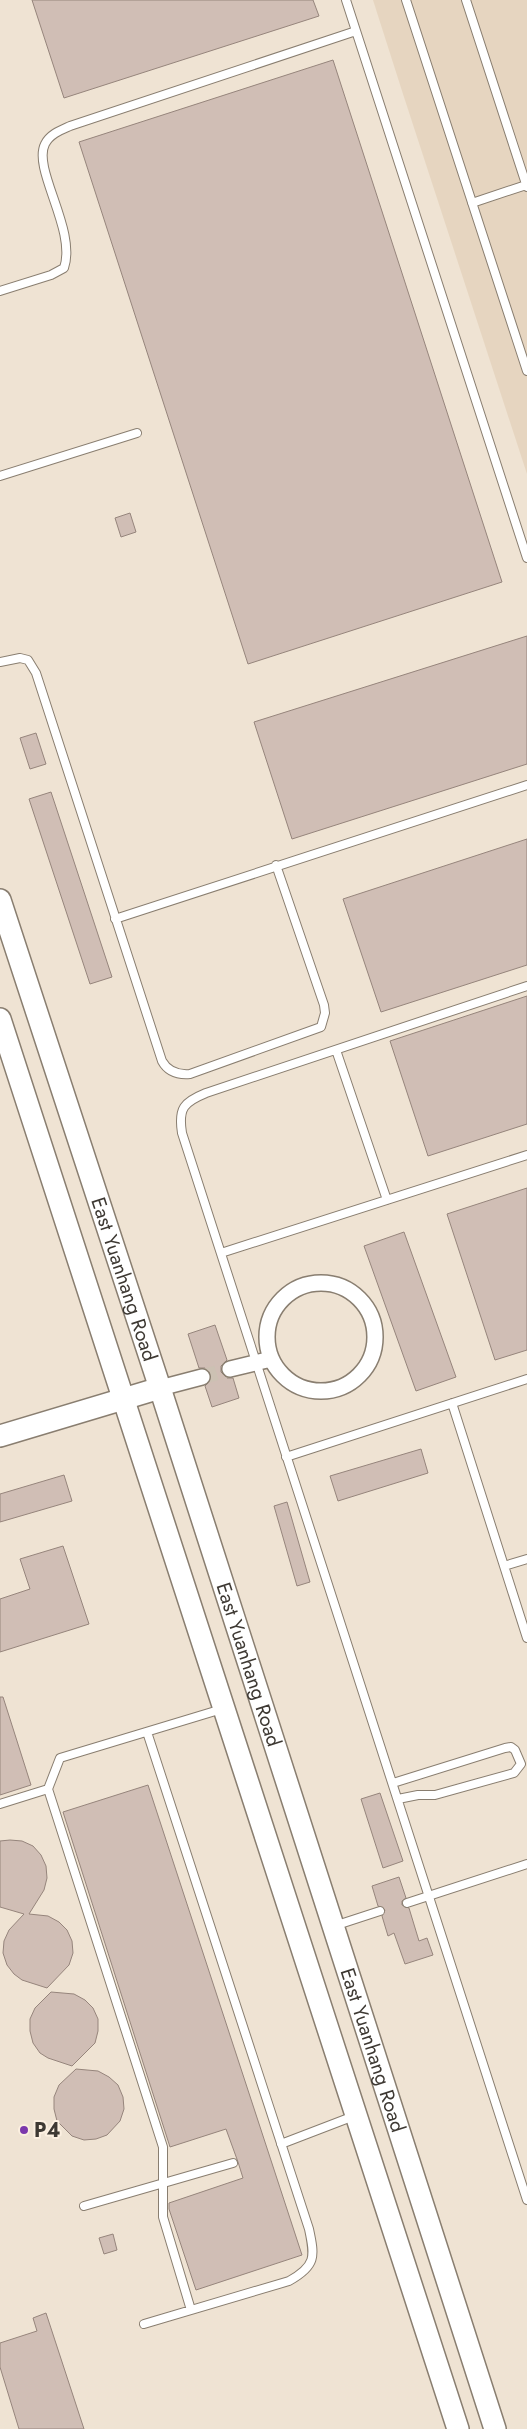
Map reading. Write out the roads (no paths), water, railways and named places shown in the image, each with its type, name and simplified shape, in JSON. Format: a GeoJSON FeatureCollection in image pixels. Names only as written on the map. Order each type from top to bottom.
{"type":"FeatureCollection","features":[{"type":"Feature","properties":{"kind":"street","name":"East Yuanhang Road"},"geometry":{"type":"LineString","coordinates":[[0,900],[160,1388],[495,2429]]}},
{"type":"Feature","properties":{"kind":"street","name":"East Yuanhang Road"},"geometry":{"type":"LineString","coordinates":[[0,1019],[458,2429]]}},
{"type":"Feature","properties":{"kind":"street"},"geometry":{"type":"LineString","coordinates":[[332,1283],[350,1290],[364,1303],[373,1320],[375,1339],[371,1358],[359,1375],[342,1387],[321,1391],[301,1387],[283,1376],[271,1359],[266,1336],[272,1313],[286,1294],[308,1284],[332,1283]]}},
{"type":"Feature","properties":{"kind":"street"},"geometry":{"type":"LineString","coordinates":[[230,1369],[271,1359]]}},
{"type":"Feature","properties":{"kind":"street"},"geometry":{"type":"LineString","coordinates":[[0,1436],[123,1398],[202,1377]]}},
{"type":"Feature","properties":{"kind":"lane"},"geometry":{"type":"LineString","coordinates":[[346,0],[527,558]]}},
{"type":"Feature","properties":{"kind":"lane"},"geometry":{"type":"LineString","coordinates":[[406,0],[527,370]]}},
{"type":"Feature","properties":{"kind":"lane"},"geometry":{"type":"LineString","coordinates":[[466,0],[527,186],[472,202]]}},
{"type":"Feature","properties":{"kind":"lane"},"geometry":{"type":"LineString","coordinates":[[0,291],[51,275],[64,268],[66,240],[43,161],[46,144],[52,136],[70,126],[356,31]]}},
{"type":"Feature","properties":{"kind":"lane"},"geometry":{"type":"LineString","coordinates":[[0,476],[137,433]]}},
{"type":"Feature","properties":{"kind":"lane"},"geometry":{"type":"LineString","coordinates":[[0,662],[20,658],[28,660],[32,665],[162,1061],[165,1067],[175,1073],[190,1074],[316,1030],[321,1027],[324,1021],[324,1005],[276,865]]}},
{"type":"Feature","properties":{"kind":"lane"},"geometry":{"type":"LineString","coordinates":[[115,919],[276,865],[527,785]]}},
{"type":"Feature","properties":{"kind":"lane"},"geometry":{"type":"LineString","coordinates":[[527,986],[206,1093],[194,1098],[183,1107],[179,1117],[182,1133],[286,1457],[430,1896],[527,2200]]}},
{"type":"Feature","properties":{"kind":"lane"},"geometry":{"type":"LineString","coordinates":[[336,1050],[387,1200]]}},
{"type":"Feature","properties":{"kind":"lane"},"geometry":{"type":"LineString","coordinates":[[221,1253],[527,1155]]}},
{"type":"Feature","properties":{"kind":"lane"},"geometry":{"type":"LineString","coordinates":[[286,1457],[527,1379]]}},
{"type":"Feature","properties":{"kind":"lane"},"geometry":{"type":"LineString","coordinates":[[452,1403],[527,1638]]}},
{"type":"Feature","properties":{"kind":"lane"},"geometry":{"type":"LineString","coordinates":[[504,1566],[527,1559]]}},
{"type":"Feature","properties":{"kind":"lane"},"geometry":{"type":"LineString","coordinates":[[191,2310],[162,2217],[161,2185],[164,2147],[48,1789],[60,1758],[224,1708]]}},
{"type":"Feature","properties":{"kind":"lane"},"geometry":{"type":"LineString","coordinates":[[144,2324],[290,2281],[304,2273],[313,2262],[313,2249],[309,2229],[146,1732]]}},
{"type":"Feature","properties":{"kind":"lane"},"geometry":{"type":"LineString","coordinates":[[393,1783],[511,1747],[518,1755],[521,1764],[514,1773],[435,1795],[418,1795],[398,1799]]}},
{"type":"Feature","properties":{"kind":"lane"},"geometry":{"type":"LineString","coordinates":[[0,1804],[48,1789]]}},
{"type":"Feature","properties":{"kind":"lane"},"geometry":{"type":"LineString","coordinates":[[407,1903],[527,1864]]}},
{"type":"Feature","properties":{"kind":"lane"},"geometry":{"type":"LineString","coordinates":[[333,1926],[380,1911]]}},
{"type":"Feature","properties":{"kind":"lane"},"geometry":{"type":"LineString","coordinates":[[281,2144],[356,2116]]}},
{"type":"Feature","properties":{"kind":"lane"},"geometry":{"type":"LineString","coordinates":[[84,2206],[233,2163]]}},
{"type":"Feature","properties":{"kind":"tunnel"},"geometry":{"type":"LineString","coordinates":[[202,1377],[230,1369]]}},
{"type":"Feature","properties":{"kind":"place","name":"P4"},"geometry":{"type":"Point","coordinates":[24,2130]}}]}
